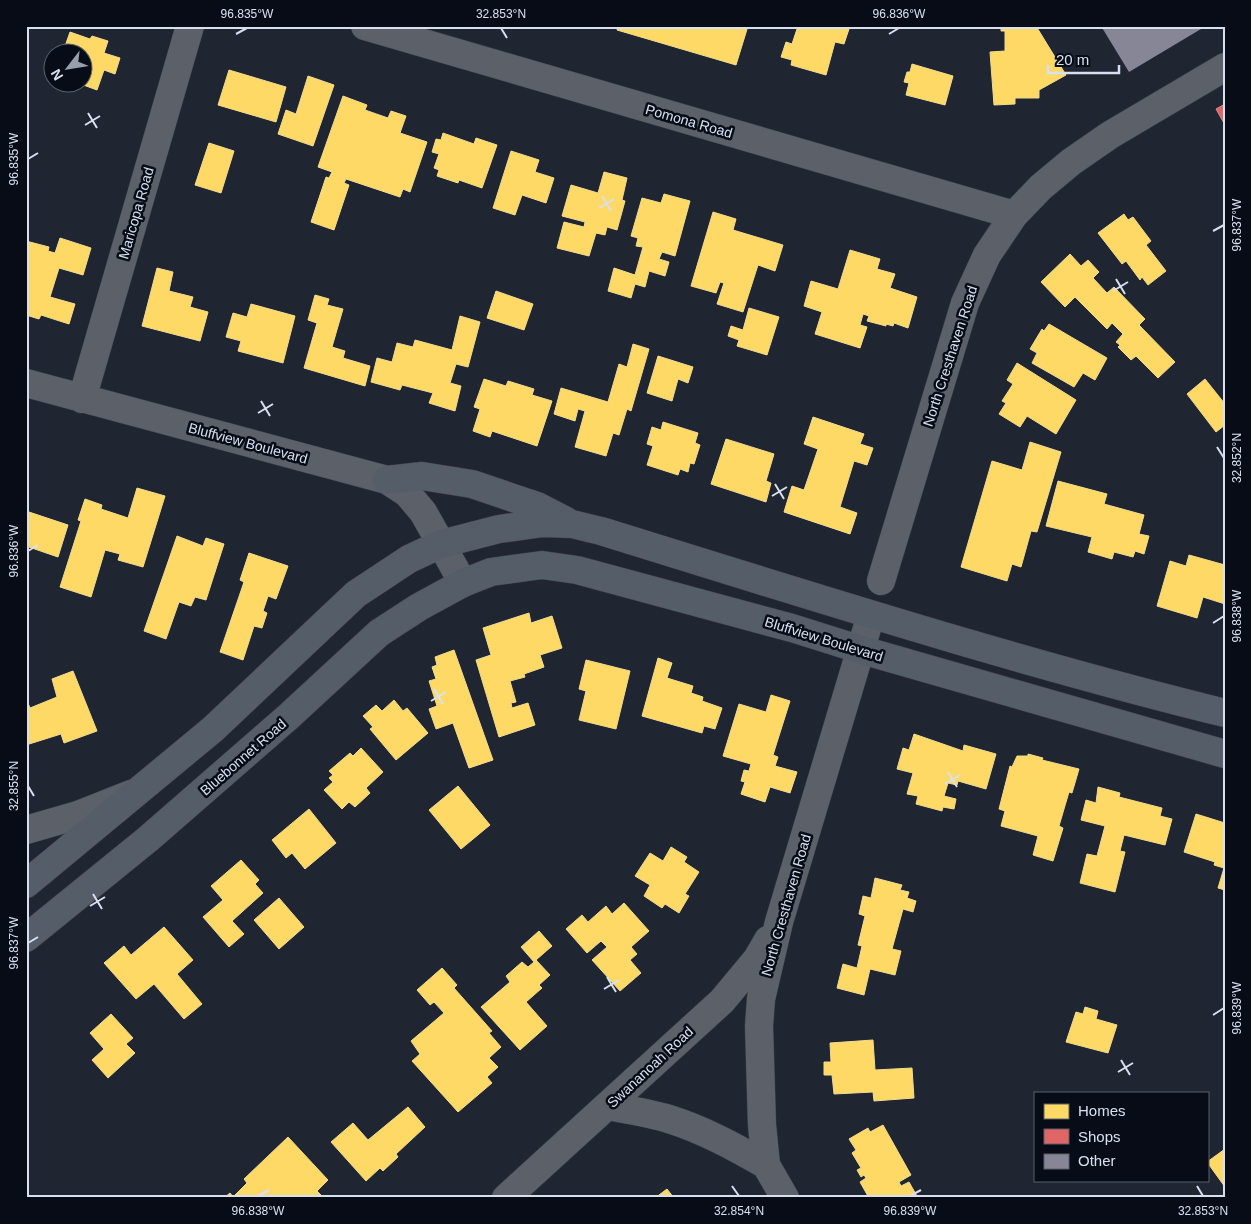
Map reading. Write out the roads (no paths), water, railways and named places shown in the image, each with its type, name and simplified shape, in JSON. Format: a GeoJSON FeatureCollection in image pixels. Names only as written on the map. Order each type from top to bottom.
{"type":"FeatureCollection","features":[{"type":"Feature","properties":{"kind":"main road"},"geometry":{"type":"LineString","coordinates":[[386,480],[422,476],[472,484],[537,506],[572,524]]}},
{"type":"Feature","properties":{"kind":"main road"},"geometry":{"type":"LineString","coordinates":[[26,884],[214,729],[356,594],[409,559],[441,544],[499,529],[543,523],[572,524],[601,531],[871,615],[1080,675],[1225,713]]}},
{"type":"Feature","properties":{"kind":"main road","name":"Bluffview Boulevard"},"geometry":{"type":"LineString","coordinates":[[463,583],[490,572],[542,565],[577,570],[792,628],[862,650],[1225,754]]}},
{"type":"Feature","properties":{"kind":"main road","name":"Bluebonnet Road"},"geometry":{"type":"LineString","coordinates":[[26,938],[148,839],[288,717],[379,633],[419,607],[463,583]]}},
{"type":"Feature","properties":{"kind":"street","name":"Maricopa Road"},"geometry":{"type":"LineString","coordinates":[[82,399],[190,26]]}},
{"type":"Feature","properties":{"kind":"street","name":"Pomona Road"},"geometry":{"type":"LineString","coordinates":[[364,26],[1014,215]]}},
{"type":"Feature","properties":{"kind":"street","name":"North Cresthaven Road"},"geometry":{"type":"LineString","coordinates":[[881,582],[965,303],[987,254],[1014,215],[1041,187],[1071,162],[1110,136],[1225,67]]}},
{"type":"Feature","properties":{"kind":"street","name":"Bluffview Boulevard"},"geometry":{"type":"LineString","coordinates":[[26,384],[386,480],[407,493],[423,512],[463,583]]}},
{"type":"Feature","properties":{"kind":"street","name":"North Cresthaven Road"},"geometry":{"type":"LineString","coordinates":[[785,1198],[766,1165],[762,1125],[759,1026],[761,999],[779,922],[871,615]]}},
{"type":"Feature","properties":{"kind":"street"},"geometry":{"type":"LineString","coordinates":[[26,830],[78,815],[137,792]]}},
{"type":"Feature","properties":{"kind":"street","name":"Swananoah Road"},"geometry":{"type":"LineString","coordinates":[[506,1198],[722,1001],[757,959],[779,922]]}},
{"type":"Feature","properties":{"kind":"street"},"geometry":{"type":"LineString","coordinates":[[608,1106],[668,1119],[698,1130],[724,1141],[766,1165]]}}]}
